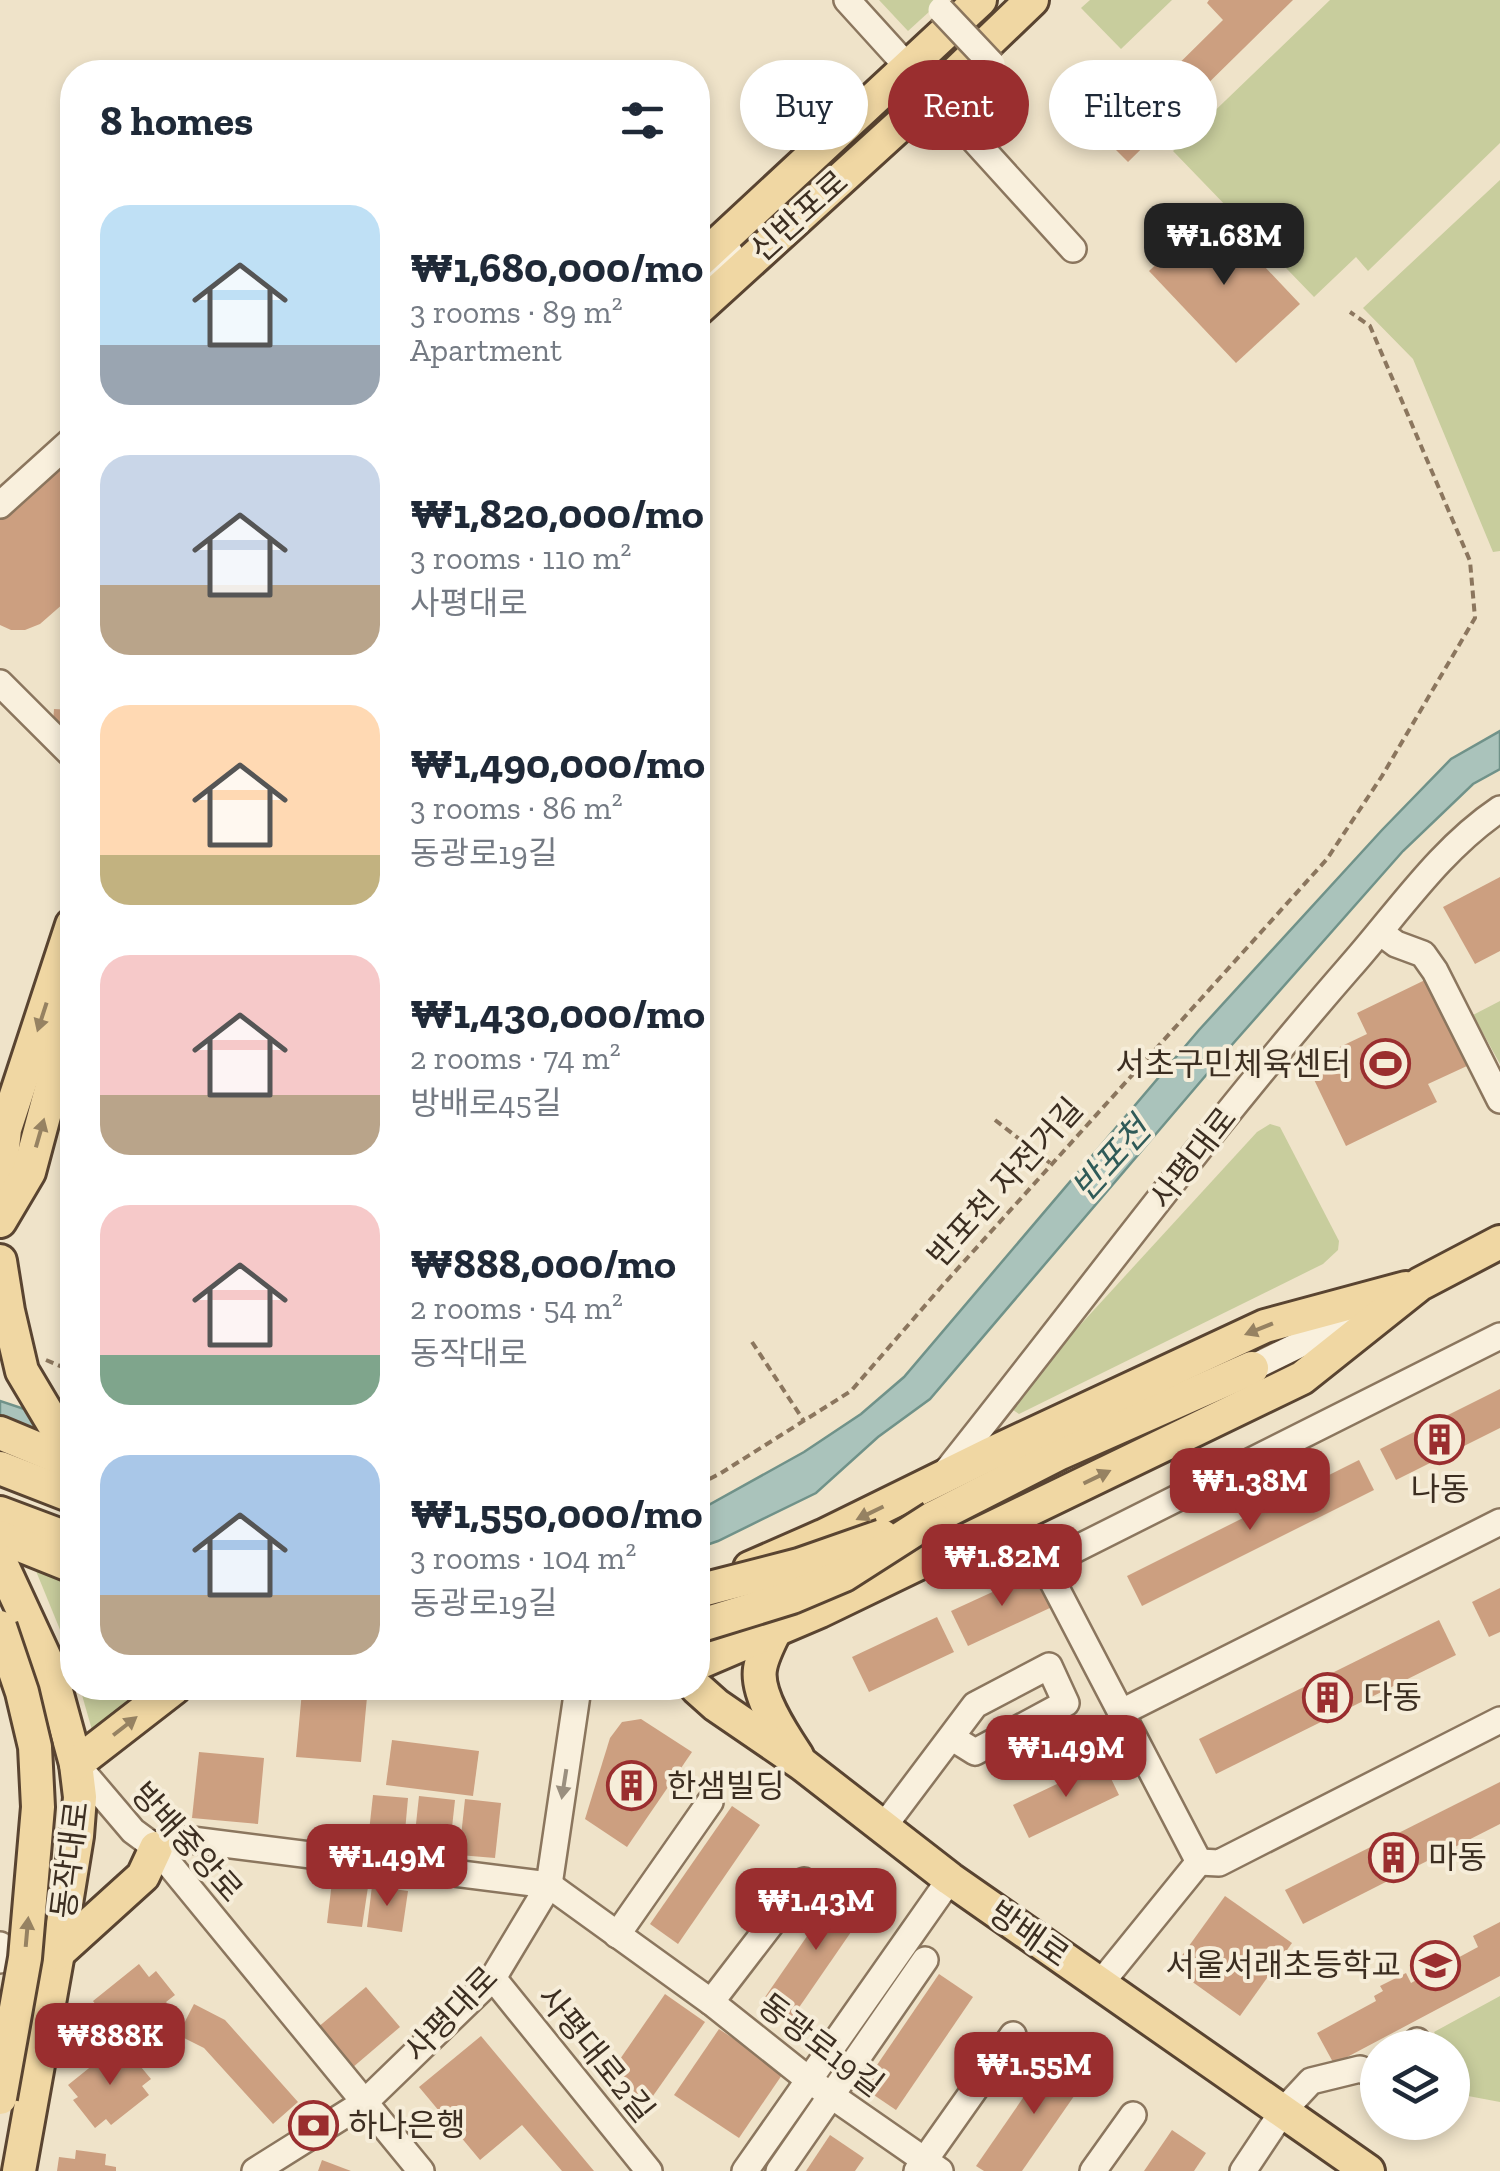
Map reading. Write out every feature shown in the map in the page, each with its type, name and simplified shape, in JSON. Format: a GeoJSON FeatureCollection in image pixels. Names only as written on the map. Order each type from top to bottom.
{"type":"FeatureCollection","features":[{"type":"Feature","properties":{"kind":"main road","name":"신반포로"},"geometry":{"type":"LineString","coordinates":[[934,60],[980,0]]}},
{"type":"Feature","properties":{"kind":"main road","name":"신반포로"},"geometry":{"type":"LineString","coordinates":[[947,60],[1032,0]]}},
{"type":"Feature","properties":{"kind":"main road","name":"신반포로"},"geometry":{"type":"LineString","coordinates":[[710,252],[888,106]]}},
{"type":"Feature","properties":{"kind":"main road","name":"신반포로"},"geometry":{"type":"LineString","coordinates":[[710,283],[888,110]]}},
{"type":"Feature","properties":{"kind":"main road"},"geometry":{"type":"LineString","coordinates":[[0,1176],[5,1129],[60,962]]}},
{"type":"Feature","properties":{"kind":"main road"},"geometry":{"type":"LineString","coordinates":[[0,1221],[29,1172],[60,1056]]}},
{"type":"Feature","properties":{"kind":"main road","name":"사평대로"},"geometry":{"type":"LineString","coordinates":[[710,1584],[823,1536],[1265,1326],[1420,1284],[1498,1250]]}},
{"type":"Feature","properties":{"kind":"main road"},"geometry":{"type":"LineString","coordinates":[[0,1261],[8,1311],[60,1427]]}},
{"type":"Feature","properties":{"kind":"main road","name":"사평대로"},"geometry":{"type":"LineString","coordinates":[[710,1659],[820,1611],[1302,1378],[1420,1284]]}},
{"type":"Feature","properties":{"kind":"main road"},"geometry":{"type":"LineString","coordinates":[[710,1623],[792,1597],[844,1575],[933,1518],[1060,1454],[1252,1368]]}},
{"type":"Feature","properties":{"kind":"main road"},"geometry":{"type":"LineString","coordinates":[[0,1433],[60,1458]]}},
{"type":"Feature","properties":{"kind":"main road"},"geometry":{"type":"LineString","coordinates":[[0,1468],[60,1491]]}},
{"type":"Feature","properties":{"kind":"main road"},"geometry":{"type":"LineString","coordinates":[[0,1512],[60,1535]]}},
{"type":"Feature","properties":{"kind":"main road"},"geometry":{"type":"LineString","coordinates":[[710,1585],[799,1565],[933,1518]]}},
{"type":"Feature","properties":{"kind":"main road"},"geometry":{"type":"LineString","coordinates":[[0,1536],[60,1561]]}},
{"type":"Feature","properties":{"kind":"main road"},"geometry":{"type":"LineString","coordinates":[[710,1618],[823,1536]]}},
{"type":"Feature","properties":{"kind":"main road","name":"동작대로"},"geometry":{"type":"LineString","coordinates":[[0,1561],[50,1669],[76,1764],[80,1797],[58,1953],[19,2171]]}},
{"type":"Feature","properties":{"kind":"main road"},"geometry":{"type":"LineString","coordinates":[[787,1561],[768,1591],[772,1602],[781,1613],[820,1611]]}},
{"type":"Feature","properties":{"kind":"main road","name":"동작대로"},"geometry":{"type":"LineString","coordinates":[[0,1627],[35,1746],[38,1806],[25,1958],[0,2098]]}},
{"type":"Feature","properties":{"kind":"main road"},"geometry":{"type":"LineString","coordinates":[[775,1632],[760,1671],[760,1682],[782,1734],[802,1764]]}},
{"type":"Feature","properties":{"kind":"main road"},"geometry":{"type":"LineString","coordinates":[[0,1661],[22,1657],[50,1669]]}},
{"type":"Feature","properties":{"kind":"main road"},"geometry":{"type":"LineString","coordinates":[[76,1764],[159,1700]]}},
{"type":"Feature","properties":{"kind":"main road","name":"방배로"},"geometry":{"type":"LineString","coordinates":[[710,1700],[802,1764],[950,1879],[1368,2171]]}},
{"type":"Feature","properties":{"kind":"main road"},"geometry":{"type":"LineString","coordinates":[[58,1953],[143,1876],[156,1848]]}},
{"type":"Feature","properties":{"kind":"street"},"geometry":{"type":"LineString","coordinates":[[847,0],[901,60]]}},
{"type":"Feature","properties":{"kind":"street"},"geometry":{"type":"LineString","coordinates":[[938,60],[997,0]]}},
{"type":"Feature","properties":{"kind":"street"},"geometry":{"type":"LineString","coordinates":[[942,60],[1012,0]]}},
{"type":"Feature","properties":{"kind":"street"},"geometry":{"type":"LineString","coordinates":[[941,10],[988,60]]}},
{"type":"Feature","properties":{"kind":"street"},"geometry":{"type":"LineString","coordinates":[[710,280],[734,250],[888,106]]}},
{"type":"Feature","properties":{"kind":"street"},"geometry":{"type":"LineString","coordinates":[[983,150],[1073,249]]}},
{"type":"Feature","properties":{"kind":"street"},"geometry":{"type":"LineString","coordinates":[[0,505],[60,451]]}},
{"type":"Feature","properties":{"kind":"street"},"geometry":{"type":"LineString","coordinates":[[0,683],[60,743]]}},
{"type":"Feature","properties":{"kind":"street","name":"사평대로"},"geometry":{"type":"LineString","coordinates":[[942,1477],[1272,1056],[1427,875],[1475,826],[1500,809]]}},
{"type":"Feature","properties":{"kind":"street"},"geometry":{"type":"LineString","coordinates":[[1380,932],[1396,944],[1423,954],[1500,1100]]}},
{"type":"Feature","properties":{"kind":"street","name":"사평대로"},"geometry":{"type":"LineString","coordinates":[[1252,1368],[1420,1284]]}},
{"type":"Feature","properties":{"kind":"street"},"geometry":{"type":"LineString","coordinates":[[1199,1862],[1044,1566],[1500,1336]]}},
{"type":"Feature","properties":{"kind":"street"},"geometry":{"type":"LineString","coordinates":[[1122,1712],[1500,1522]]}},
{"type":"Feature","properties":{"kind":"street","name":"사평대로"},"geometry":{"type":"LineString","coordinates":[[365,2102],[493,1978],[548,1885],[576,1700]]}},
{"type":"Feature","properties":{"kind":"street"},"geometry":{"type":"LineString","coordinates":[[1199,1862],[1219,1863],[1500,1720]]}},
{"type":"Feature","properties":{"kind":"street"},"geometry":{"type":"LineString","coordinates":[[884,1826],[951,1737]]}},
{"type":"Feature","properties":{"kind":"street","name":"방배중앙로"},"geometry":{"type":"LineString","coordinates":[[76,1764],[133,1831],[156,1848],[421,2171]]}},
{"type":"Feature","properties":{"kind":"street"},"geometry":{"type":"LineString","coordinates":[[617,1935],[710,1802]]}},
{"type":"Feature","properties":{"kind":"street","name":"동광로19길"},"geometry":{"type":"LineString","coordinates":[[156,1848],[184,1839],[548,1885],[711,2002],[927,2168]]}},
{"type":"Feature","properties":{"kind":"street"},"geometry":{"type":"LineString","coordinates":[[1100,1984],[1199,1862]]}},
{"type":"Feature","properties":{"kind":"street"},"geometry":{"type":"LineString","coordinates":[[745,2171],[950,1879]]}},
{"type":"Feature","properties":{"kind":"street"},"geometry":{"type":"LineString","coordinates":[[711,2002],[804,1881]]}},
{"type":"Feature","properties":{"kind":"street"},"geometry":{"type":"LineString","coordinates":[[0,1945],[0,1960]]}},
{"type":"Feature","properties":{"kind":"street"},"geometry":{"type":"LineString","coordinates":[[779,2171],[925,1960]]}},
{"type":"Feature","properties":{"kind":"street","name":"사평대로2길"},"geometry":{"type":"LineString","coordinates":[[493,1978],[649,2171]]}},
{"type":"Feature","properties":{"kind":"street"},"geometry":{"type":"LineString","coordinates":[[927,2168],[1013,2035]]}},
{"type":"Feature","properties":{"kind":"street"},"geometry":{"type":"LineString","coordinates":[[1242,2171],[1283,2111],[1310,2082],[1360,2069]]}},
{"type":"Feature","properties":{"kind":"street"},"geometry":{"type":"LineString","coordinates":[[255,2171],[365,2102]]}},
{"type":"Feature","properties":{"kind":"street"},"geometry":{"type":"LineString","coordinates":[[1093,2171],[1133,2115]]}},
{"type":"Feature","properties":{"kind":"path","name":"반포천 자전거길"},"geometry":{"type":"LineString","coordinates":[[710,1478],[851,1391],[1327,859],[1382,776],[1475,618],[1470,561],[1370,326],[1350,312]]}},
{"type":"Feature","properties":{"kind":"path"},"geometry":{"type":"LineString","coordinates":[[995,1120],[1052,1164]]}},
{"type":"Feature","properties":{"kind":"path"},"geometry":{"type":"LineString","coordinates":[[752,1342],[804,1421]]}},
{"type":"Feature","properties":{"kind":"path"},"geometry":{"type":"LineString","coordinates":[[34,1365],[60,1370]]}},
{"type":"Feature","properties":{"kind":"green space"},"geometry":{"type":"Polygon","coordinates":[[[879,0],[942,0],[908,31],[879,0]]]}},
{"type":"Feature","properties":{"kind":"green space"},"geometry":{"type":"Polygon","coordinates":[[[1090,0],[1172,0],[1121,49],[1081,8],[1090,0]]]}},
{"type":"Feature","properties":{"kind":"green space"},"geometry":{"type":"Polygon","coordinates":[[[1330,0],[1500,0],[1500,143],[1368,271],[1356,257],[1314,297],[1173,151],[1217,150],[1217,109],[1330,0]]]}},
{"type":"Feature","properties":{"kind":"green space"},"geometry":{"type":"Polygon","coordinates":[[[1500,180],[1500,551],[1493,552],[1413,359],[1363,308],[1500,180]]]}},
{"type":"Feature","properties":{"kind":"green space"},"geometry":{"type":"Polygon","coordinates":[[[1500,1001],[1500,1064],[1473,1015],[1500,1001]]]}},
{"type":"Feature","properties":{"kind":"green space"},"geometry":{"type":"Polygon","coordinates":[[[1270,1124],[1280,1127],[1339,1241],[1338,1250],[1323,1264],[1019,1414],[1013,1410],[1010,1403],[1015,1396],[1257,1132],[1270,1124]]]}},
{"type":"Feature","properties":{"kind":"green space"},"geometry":{"type":"Polygon","coordinates":[[[36,1571],[60,1580],[60,1630],[36,1571]]]}},
{"type":"Feature","properties":{"kind":"green space"},"geometry":{"type":"Polygon","coordinates":[[[83,1700],[142,1700],[94,1737],[83,1700]]]}},
{"type":"Feature","properties":{"kind":"green space"},"geometry":{"type":"Polygon","coordinates":[[[1500,1996],[1500,2102],[1470,2096],[1470,2030],[1438,2030],[1500,1996]]]}},
{"type":"Feature","properties":{"kind":"water","name":"반포천"},"geometry":{"type":"Polygon","coordinates":[[[1500,731],[1500,769],[1473,784],[1403,851],[930,1399],[878,1437],[816,1493],[710,1544],[710,1504],[804,1452],[861,1414],[904,1377],[1199,1030],[1451,759],[1500,731]]]}},
{"type":"Feature","properties":{"kind":"water"},"geometry":{"type":"Polygon","coordinates":[[[0,1401],[60,1421],[60,1457],[0,1437],[0,1401]]]}},
{"type":"Feature","properties":{"kind":"building"},"geometry":{"type":"Polygon","coordinates":[[[1293,0],[1217,75],[1217,60],[1183,60],[1223,20],[1207,3],[1293,0]]]}},
{"type":"Feature","properties":{"kind":"building"},"geometry":{"type":"Polygon","coordinates":[[[1116,150],[1140,150],[1128,162],[1116,150]]]}},
{"type":"Feature","properties":{"kind":"building"},"geometry":{"type":"Polygon","coordinates":[[[1213,212],[1300,304],[1236,363],[1149,271],[1213,212]]]}},
{"type":"Feature","properties":{"kind":"building"},"geometry":{"type":"Polygon","coordinates":[[[60,460],[60,606],[40,624],[25,630],[0,625],[0,512],[60,460]]]}},
{"type":"Feature","properties":{"kind":"building"},"geometry":{"type":"Polygon","coordinates":[[[54,709],[60,709],[60,723],[53,723],[54,709]]]}},
{"type":"Feature","properties":{"kind":"building"},"geometry":{"type":"Polygon","coordinates":[[[1500,877],[1500,951],[1475,964],[1443,907],[1500,877]]]}},
{"type":"Feature","properties":{"kind":"building","name":"서초구민체육센터"},"geometry":{"type":"Polygon","coordinates":[[[1425,980],[1467,1066],[1428,1084],[1437,1102],[1346,1146],[1306,1063],[1367,1034],[1357,1013],[1425,980]]]}},
{"type":"Feature","properties":{"kind":"building","name":"나동"},"geometry":{"type":"Polygon","coordinates":[[[1500,1389],[1500,1428],[1396,1480],[1380,1449],[1500,1389]]]}},
{"type":"Feature","properties":{"kind":"building"},"geometry":{"type":"Polygon","coordinates":[[[1359,1460],[1374,1490],[1142,1606],[1127,1576],[1359,1460]]]}},
{"type":"Feature","properties":{"kind":"building"},"geometry":{"type":"Polygon","coordinates":[[[1036,1572],[1052,1607],[968,1646],[951,1611],[1036,1572]]]}},
{"type":"Feature","properties":{"kind":"building"},"geometry":{"type":"Polygon","coordinates":[[[1500,1588],[1500,1632],[1489,1637],[1472,1602],[1500,1588]]]}},
{"type":"Feature","properties":{"kind":"building"},"geometry":{"type":"Polygon","coordinates":[[[937,1617],[954,1652],[869,1692],[852,1657],[937,1617]]]}},
{"type":"Feature","properties":{"kind":"building","name":"다동"},"geometry":{"type":"Polygon","coordinates":[[[1439,1620],[1456,1655],[1216,1774],[1199,1739],[1439,1620]]]}},
{"type":"Feature","properties":{"kind":"building"},"geometry":{"type":"Polygon","coordinates":[[[301,1700],[367,1700],[361,1762],[296,1757],[301,1700]]]}},
{"type":"Feature","properties":{"kind":"building","name":"한샘빌딩"},"geometry":{"type":"Polygon","coordinates":[[[641,1719],[692,1752],[627,1847],[585,1819],[610,1738],[622,1722],[641,1719]]]}},
{"type":"Feature","properties":{"kind":"building"},"geometry":{"type":"Polygon","coordinates":[[[392,1740],[479,1751],[473,1796],[386,1785],[392,1740]]]}},
{"type":"Feature","properties":{"kind":"building"},"geometry":{"type":"Polygon","coordinates":[[[199,1752],[264,1758],[258,1824],[192,1818],[199,1752]]]}},
{"type":"Feature","properties":{"kind":"building"},"geometry":{"type":"Polygon","coordinates":[[[1103,1762],[1119,1795],[1029,1838],[1013,1805],[1103,1762]]]}},
{"type":"Feature","properties":{"kind":"building","name":"마동"},"geometry":{"type":"Polygon","coordinates":[[[1500,1782],[1500,1824],[1303,1924],[1285,1890],[1500,1782]]]}},
{"type":"Feature","properties":{"kind":"building"},"geometry":{"type":"Polygon","coordinates":[[[373,1795],[408,1798],[403,1854],[367,1850],[373,1795]]]}},
{"type":"Feature","properties":{"kind":"building"},"geometry":{"type":"Polygon","coordinates":[[[419,1796],[455,1800],[449,1855],[413,1852],[419,1796]]]}},
{"type":"Feature","properties":{"kind":"building"},"geometry":{"type":"Polygon","coordinates":[[[465,1799],[501,1803],[495,1858],[459,1855],[465,1799]]]}},
{"type":"Feature","properties":{"kind":"building"},"geometry":{"type":"Polygon","coordinates":[[[732,1806],[760,1825],[678,1944],[650,1924],[732,1806]]]}},
{"type":"Feature","properties":{"kind":"building"},"geometry":{"type":"Polygon","coordinates":[[[332,1882],[368,1887],[362,1927],[327,1923],[332,1882]]]}},
{"type":"Feature","properties":{"kind":"building"},"geometry":{"type":"Polygon","coordinates":[[[843,1884],[871,1903],[789,2022],[761,2003],[843,1884]]]}},
{"type":"Feature","properties":{"kind":"building"},"geometry":{"type":"Polygon","coordinates":[[[372,1886],[408,1891],[402,1932],[367,1927],[372,1886]]]}},
{"type":"Feature","properties":{"kind":"building"},"geometry":{"type":"Polygon","coordinates":[[[1225,1896],[1292,1943],[1240,2016],[1173,1968],[1225,1896]]]}},
{"type":"Feature","properties":{"kind":"building"},"geometry":{"type":"Polygon","coordinates":[[[1500,1922],[1500,1976],[1398,2030],[1360,2030],[1360,2050],[1334,2064],[1317,2033],[1376,2001],[1374,1996],[1383,1991],[1380,1986],[1406,1973],[1411,1983],[1478,1947],[1473,1936],[1500,1922]]]}},
{"type":"Feature","properties":{"kind":"building"},"geometry":{"type":"Polygon","coordinates":[[[139,1964],[149,1977],[156,1971],[175,1995],[166,2002],[174,2011],[136,2041],[131,2035],[120,2044],[98,2016],[102,2013],[93,2001],[139,1964]]]}},
{"type":"Feature","properties":{"kind":"building"},"geometry":{"type":"Polygon","coordinates":[[[939,1974],[973,1997],[896,2110],[862,2087],[939,1974]]]}},
{"type":"Feature","properties":{"kind":"building"},"geometry":{"type":"Polygon","coordinates":[[[366,1987],[400,2027],[352,2068],[317,2028],[366,1987]]]}},
{"type":"Feature","properties":{"kind":"building"},"geometry":{"type":"Polygon","coordinates":[[[665,1994],[705,2022],[648,2103],[609,2075],[665,1994]]]}},
{"type":"Feature","properties":{"kind":"building"},"geometry":{"type":"Polygon","coordinates":[[[194,2004],[225,2020],[298,2102],[273,2124],[204,2048],[178,2035],[194,2004]]]}},
{"type":"Feature","properties":{"kind":"building"},"geometry":{"type":"Polygon","coordinates":[[[719,2029],[784,2072],[739,2138],[674,2095],[719,2029]]]}},
{"type":"Feature","properties":{"kind":"building"},"geometry":{"type":"Polygon","coordinates":[[[481,2036],[594,2171],[562,2171],[522,2125],[480,2160],[419,2087],[481,2036]]]}},
{"type":"Feature","properties":{"kind":"building"},"geometry":{"type":"Polygon","coordinates":[[[114,2048],[124,2061],[131,2055],[151,2079],[142,2086],[149,2095],[111,2125],[106,2119],[95,2128],[73,2100],[78,2097],[68,2085],[114,2048]]]}},
{"type":"Feature","properties":{"kind":"building"},"geometry":{"type":"Polygon","coordinates":[[[1054,2053],[1088,2076],[1022,2171],[984,2171],[976,2166],[1054,2053]]]}},
{"type":"Feature","properties":{"kind":"building"},"geometry":{"type":"Polygon","coordinates":[[[1172,2130],[1206,2153],[1194,2171],[1144,2171],[1172,2130]]]}},
{"type":"Feature","properties":{"kind":"building"},"geometry":{"type":"Polygon","coordinates":[[[830,2135],[864,2158],[855,2171],[806,2171],[830,2135]]]}},
{"type":"Feature","properties":{"kind":"building"},"geometry":{"type":"Polygon","coordinates":[[[76,2150],[106,2154],[105,2165],[116,2167],[116,2171],[57,2171],[59,2157],[75,2159],[76,2150]]]}},
{"type":"Feature","properties":{"kind":"building"},"geometry":{"type":"Polygon","coordinates":[[[322,2160],[351,2171],[318,2171],[322,2160]]]}},
{"type":"Feature","properties":{"kind":"place","name":"서초구민체육센터"},"geometry":{"type":"Point","coordinates":[1386,1064]}},
{"type":"Feature","properties":{"kind":"place","name":"나동"},"geometry":{"type":"Point","coordinates":[1440,1439]}},
{"type":"Feature","properties":{"kind":"place","name":"다동"},"geometry":{"type":"Point","coordinates":[1328,1697]}},
{"type":"Feature","properties":{"kind":"place","name":"한샘빌딩"},"geometry":{"type":"Point","coordinates":[632,1786]}},
{"type":"Feature","properties":{"kind":"place","name":"마동"},"geometry":{"type":"Point","coordinates":[1393,1857]}},
{"type":"Feature","properties":{"kind":"place","name":"서울서래초등학교"},"geometry":{"type":"Point","coordinates":[1436,1965]}},
{"type":"Feature","properties":{"kind":"place","name":"하나은행"},"geometry":{"type":"Point","coordinates":[313,2125]}}]}
